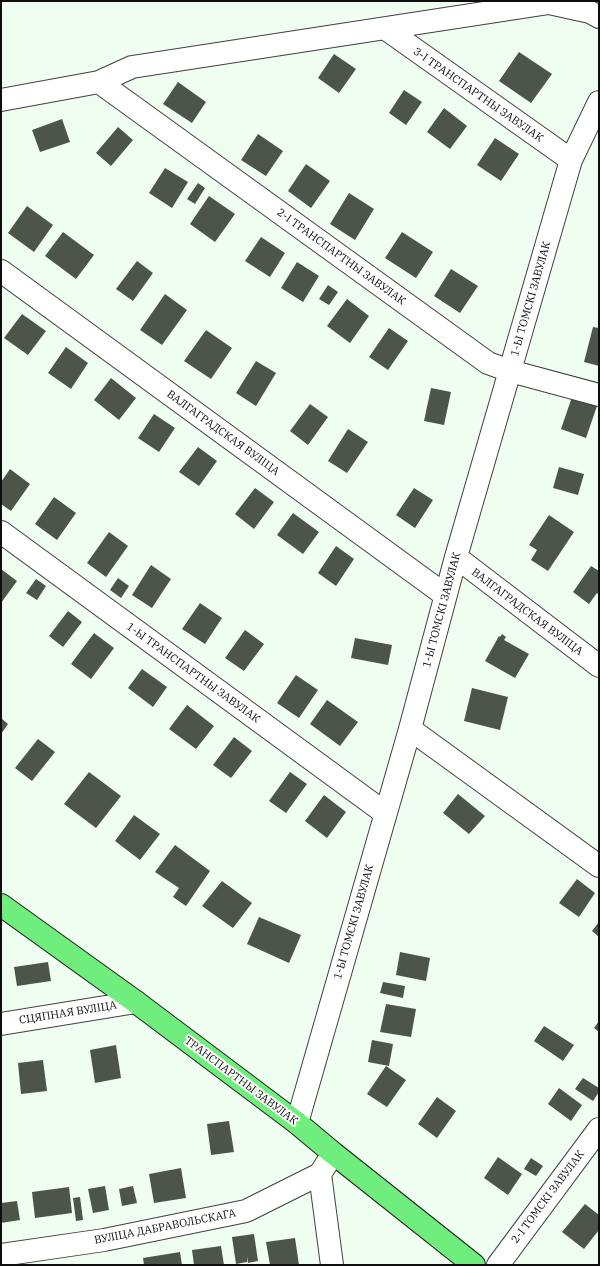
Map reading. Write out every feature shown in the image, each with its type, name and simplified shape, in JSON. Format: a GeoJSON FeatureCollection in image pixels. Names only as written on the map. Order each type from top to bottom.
{"type":"FeatureCollection","features":[{"type":"Feature","properties":{"kind":"main road","name":"ТРАНСПАРТНЫ ЗАВУЛАК"},"geometry":{"type":"LineString","coordinates":[[1,905],[136,1002],[297,1124],[474,1265]]}},
{"type":"Feature","properties":{"kind":"street"},"geometry":{"type":"LineString","coordinates":[[1,100],[100,82],[132,67],[549,3],[590,12],[599,17]]}},
{"type":"Feature","properties":{"kind":"street","name":"3-І ТРАНСПАРТНЫ ЗАВУЛАК"},"geometry":{"type":"LineString","coordinates":[[386,29],[571,160]]}},
{"type":"Feature","properties":{"kind":"street","name":"2-І ТРАНСПАРТНЫ ЗАВУЛАК"},"geometry":{"type":"LineString","coordinates":[[100,82],[488,363],[510,371],[599,395]]}},
{"type":"Feature","properties":{"kind":"street","name":"1-Ы ТОМСКІ ЗАВУЛАК"},"geometry":{"type":"LineString","coordinates":[[297,1124],[410,729],[456,557],[571,160],[599,102]]}},
{"type":"Feature","properties":{"kind":"street","name":"ВАЛГАГРАДСКАЯ ВУЛІЦА"},"geometry":{"type":"LineString","coordinates":[[1,271],[445,596]]}},
{"type":"Feature","properties":{"kind":"street","name":"1-Ы ТРАНСПАРТНЫ ЗАВУЛАК"},"geometry":{"type":"LineString","coordinates":[[1,532],[385,813]]}},
{"type":"Feature","properties":{"kind":"street","name":"ВАЛГАГРАДСКАЯ ВУЛІЦА"},"geometry":{"type":"LineString","coordinates":[[456,557],[599,666]]}},
{"type":"Feature","properties":{"kind":"street"},"geometry":{"type":"LineString","coordinates":[[410,729],[599,866]]}},
{"type":"Feature","properties":{"kind":"street","name":"СЦЯПНАЯ ВУЛІЦА"},"geometry":{"type":"LineString","coordinates":[[1,1024],[136,1002]]}},
{"type":"Feature","properties":{"kind":"street","name":"2-І ТОМСКІ ЗАВУЛАК"},"geometry":{"type":"LineString","coordinates":[[498,1265],[599,1129]]}},
{"type":"Feature","properties":{"kind":"street"},"geometry":{"type":"LineString","coordinates":[[332,1265],[320,1174],[333,1153]]}},
{"type":"Feature","properties":{"kind":"street","name":"ВУЛІЦА ДАБРАВОЛЬСКАГА"},"geometry":{"type":"LineString","coordinates":[[1,1255],[104,1240],[246,1211],[320,1174]]}},
{"type":"Feature","properties":{"kind":"building"},"geometry":{"type":"Polygon","coordinates":[[[519,52],[552,74],[531,103],[499,81],[519,52]]]}},
{"type":"Feature","properties":{"kind":"building"},"geometry":{"type":"Polygon","coordinates":[[[334,54],[356,69],[339,93],[318,78],[334,54]]]}},
{"type":"Feature","properties":{"kind":"building"},"geometry":{"type":"Polygon","coordinates":[[[178,82],[206,102],[192,123],[163,104],[178,82]]]}},
{"type":"Feature","properties":{"kind":"building"},"geometry":{"type":"Polygon","coordinates":[[[404,90],[422,102],[406,125],[389,113],[404,90]]]}},
{"type":"Feature","properties":{"kind":"building"},"geometry":{"type":"Polygon","coordinates":[[[444,108],[467,126],[450,149],[427,132],[444,108]]]}},
{"type":"Feature","properties":{"kind":"building"},"geometry":{"type":"Polygon","coordinates":[[[62,119],[70,142],[40,152],[32,130],[62,119]]]}},
{"type":"Feature","properties":{"kind":"building"},"geometry":{"type":"Polygon","coordinates":[[[118,127],[133,140],[111,166],[96,153],[118,127]]]}},
{"type":"Feature","properties":{"kind":"building"},"geometry":{"type":"Polygon","coordinates":[[[258,134],[283,151],[266,176],[241,160],[258,134]]]}},
{"type":"Feature","properties":{"kind":"building"},"geometry":{"type":"Polygon","coordinates":[[[495,138],[519,154],[501,181],[477,165],[495,138]]]}},
{"type":"Feature","properties":{"kind":"building"},"geometry":{"type":"Polygon","coordinates":[[[306,164],[330,181],[311,208],[288,191],[306,164]]]}},
{"type":"Feature","properties":{"kind":"building"},"geometry":{"type":"Polygon","coordinates":[[[165,168],[188,182],[172,208],[149,193],[165,168]]]}},
{"type":"Feature","properties":{"kind":"building"},"geometry":{"type":"Polygon","coordinates":[[[198,183],[205,188],[195,204],[187,199],[198,183]]]}},
{"type":"Feature","properties":{"kind":"building"},"geometry":{"type":"Polygon","coordinates":[[[349,193],[374,209],[355,240],[330,224],[349,193]]]}},
{"type":"Feature","properties":{"kind":"building"},"geometry":{"type":"Polygon","coordinates":[[[209,196],[235,214],[215,242],[190,224],[209,196]]]}},
{"type":"Feature","properties":{"kind":"building"},"geometry":{"type":"Polygon","coordinates":[[[27,206],[53,225],[34,252],[8,233],[27,206]]]}},
{"type":"Feature","properties":{"kind":"building"},"geometry":{"type":"Polygon","coordinates":[[[63,232],[94,255],[76,279],[45,256],[63,232]]]}},
{"type":"Feature","properties":{"kind":"building"},"geometry":{"type":"Polygon","coordinates":[[[402,232],[433,252],[416,278],[385,258],[402,232]]]}},
{"type":"Feature","properties":{"kind":"building"},"geometry":{"type":"Polygon","coordinates":[[[261,237],[285,253],[270,277],[245,261],[261,237]]]}},
{"type":"Feature","properties":{"kind":"building"},"geometry":{"type":"Polygon","coordinates":[[[137,261],[153,273],[133,301],[116,289],[137,261]]]}},
{"type":"Feature","properties":{"kind":"building"},"geometry":{"type":"Polygon","coordinates":[[[297,262],[319,276],[303,302],[281,288],[297,262]]]}},
{"type":"Feature","properties":{"kind":"building"},"geometry":{"type":"Polygon","coordinates":[[[451,269],[478,286],[460,313],[434,296],[451,269]]]}},
{"type":"Feature","properties":{"kind":"building"},"geometry":{"type":"Polygon","coordinates":[[[328,285],[338,292],[329,305],[319,299],[328,285]]]}},
{"type":"Feature","properties":{"kind":"building"},"geometry":{"type":"Polygon","coordinates":[[[165,294],[187,310],[162,345],[140,330],[165,294]]]}},
{"type":"Feature","properties":{"kind":"building"},"geometry":{"type":"Polygon","coordinates":[[[347,299],[369,316],[350,343],[327,326],[347,299]]]}},
{"type":"Feature","properties":{"kind":"building"},"geometry":{"type":"Polygon","coordinates":[[[22,314],[46,331],[28,355],[4,338],[22,314]]]}},
{"type":"Feature","properties":{"kind":"building"},"geometry":{"type":"Polygon","coordinates":[[[593,327],[599,328],[599,366],[584,362],[593,327]]]}},
{"type":"Feature","properties":{"kind":"building"},"geometry":{"type":"Polygon","coordinates":[[[389,328],[408,341],[388,370],[369,357],[389,328]]]}},
{"type":"Feature","properties":{"kind":"building"},"geometry":{"type":"Polygon","coordinates":[[[206,330],[232,348],[211,379],[184,361],[206,330]]]}},
{"type":"Feature","properties":{"kind":"building"},"geometry":{"type":"Polygon","coordinates":[[[66,347],[88,363],[71,389],[48,373],[66,347]]]}},
{"type":"Feature","properties":{"kind":"building"},"geometry":{"type":"Polygon","coordinates":[[[256,361],[276,373],[256,406],[236,393],[256,361]]]}},
{"type":"Feature","properties":{"kind":"building"},"geometry":{"type":"Polygon","coordinates":[[[111,378],[136,398],[119,420],[94,400],[111,378]]]}},
{"type":"Feature","properties":{"kind":"building"},"geometry":{"type":"Polygon","coordinates":[[[431,388],[451,392],[444,425],[424,421],[431,388]]]}},
{"type":"Feature","properties":{"kind":"building"},"geometry":{"type":"Polygon","coordinates":[[[572,397],[597,406],[586,438],[561,429],[572,397]]]}},
{"type":"Feature","properties":{"kind":"building"},"geometry":{"type":"Polygon","coordinates":[[[310,404],[328,417],[308,445],[290,431],[310,404]]]}},
{"type":"Feature","properties":{"kind":"building"},"geometry":{"type":"Polygon","coordinates":[[[154,414],[175,428],[159,452],[138,438],[154,414]]]}},
{"type":"Feature","properties":{"kind":"building"},"geometry":{"type":"Polygon","coordinates":[[[348,429],[368,442],[347,473],[328,461],[348,429]]]}},
{"type":"Feature","properties":{"kind":"building"},"geometry":{"type":"Polygon","coordinates":[[[198,447],[217,461],[199,486],[179,472],[198,447]]]}},
{"type":"Feature","properties":{"kind":"building"},"geometry":{"type":"Polygon","coordinates":[[[559,467],[584,474],[578,495],[553,488],[559,467]]]}},
{"type":"Feature","properties":{"kind":"building"},"geometry":{"type":"Polygon","coordinates":[[[10,469],[30,484],[11,511],[1,504],[1,482],[10,469]]]}},
{"type":"Feature","properties":{"kind":"building"},"geometry":{"type":"Polygon","coordinates":[[[255,488],[274,502],[254,529],[235,514],[255,488]]]}},
{"type":"Feature","properties":{"kind":"building"},"geometry":{"type":"Polygon","coordinates":[[[414,488],[433,500],[415,528],[396,515],[414,488]]]}},
{"type":"Feature","properties":{"kind":"building"},"geometry":{"type":"Polygon","coordinates":[[[54,497],[76,513],[57,540],[35,524],[54,497]]]}},
{"type":"Feature","properties":{"kind":"building"},"geometry":{"type":"Polygon","coordinates":[[[293,513],[319,532],[303,554],[277,535],[293,513]]]}},
{"type":"Feature","properties":{"kind":"building"},"geometry":{"type":"Polygon","coordinates":[[[549,515],[574,532],[548,571],[531,560],[537,550],[529,545],[549,515]]]}},
{"type":"Feature","properties":{"kind":"building"},"geometry":{"type":"Polygon","coordinates":[[[109,532],[128,546],[106,577],[87,563],[109,532]]]}},
{"type":"Feature","properties":{"kind":"building"},"geometry":{"type":"Polygon","coordinates":[[[336,546],[354,559],[336,586],[318,573],[336,546]]]}},
{"type":"Feature","properties":{"kind":"building"},"geometry":{"type":"Polygon","coordinates":[[[151,565],[171,579],[152,608],[132,595],[151,565]]]}},
{"type":"Feature","properties":{"kind":"building"},"geometry":{"type":"Polygon","coordinates":[[[591,566],[599,571],[599,595],[597,593],[589,604],[573,592],[591,566]]]}},
{"type":"Feature","properties":{"kind":"building"},"geometry":{"type":"Polygon","coordinates":[[[1,569],[17,581],[1,603],[1,569]]]}},
{"type":"Feature","properties":{"kind":"building"},"geometry":{"type":"Polygon","coordinates":[[[118,578],[129,586],[121,598],[110,590],[118,578]]]}},
{"type":"Feature","properties":{"kind":"building"},"geometry":{"type":"Polygon","coordinates":[[[36,579],[46,586],[37,600],[26,593],[36,579]]]}},
{"type":"Feature","properties":{"kind":"building"},"geometry":{"type":"Polygon","coordinates":[[[200,603],[222,618],[205,644],[182,629],[200,603]]]}},
{"type":"Feature","properties":{"kind":"building"},"geometry":{"type":"Polygon","coordinates":[[[68,611],[82,622],[63,647],[49,636],[68,611]]]}},
{"type":"Feature","properties":{"kind":"building"},"geometry":{"type":"Polygon","coordinates":[[[245,630],[264,644],[244,671],[225,658],[245,630]]]}},
{"type":"Feature","properties":{"kind":"building"},"geometry":{"type":"Polygon","coordinates":[[[94,633],[114,648],[91,679],[71,664],[94,633]]]}},
{"type":"Feature","properties":{"kind":"building"},"geometry":{"type":"Polygon","coordinates":[[[502,634],[506,637],[504,640],[529,654],[515,678],[485,661],[499,636],[500,637],[502,634]]]}},
{"type":"Feature","properties":{"kind":"building"},"geometry":{"type":"Polygon","coordinates":[[[355,638],[392,645],[388,665],[351,658],[355,638]]]}},
{"type":"Feature","properties":{"kind":"building"},"geometry":{"type":"Polygon","coordinates":[[[142,669],[167,687],[153,707],[128,688],[142,669]]]}},
{"type":"Feature","properties":{"kind":"building"},"geometry":{"type":"Polygon","coordinates":[[[296,675],[318,690],[299,718],[277,703],[296,675]]]}},
{"type":"Feature","properties":{"kind":"building"},"geometry":{"type":"Polygon","coordinates":[[[472,688],[508,697],[500,730],[464,721],[472,688]]]}},
{"type":"Feature","properties":{"kind":"building"},"geometry":{"type":"Polygon","coordinates":[[[327,700],[358,722],[340,746],[310,724],[327,700]]]}},
{"type":"Feature","properties":{"kind":"building"},"geometry":{"type":"Polygon","coordinates":[[[187,705],[214,726],[196,749],[169,729],[187,705]]]}},
{"type":"Feature","properties":{"kind":"building"},"geometry":{"type":"Polygon","coordinates":[[[1,718],[8,724],[1,734],[1,718]]]}},
{"type":"Feature","properties":{"kind":"building"},"geometry":{"type":"Polygon","coordinates":[[[234,737],[252,751],[231,778],[213,765],[234,737]]]}},
{"type":"Feature","properties":{"kind":"building"},"geometry":{"type":"Polygon","coordinates":[[[38,739],[55,752],[32,781],[15,768],[38,739]]]}},
{"type":"Feature","properties":{"kind":"building"},"geometry":{"type":"Polygon","coordinates":[[[89,772],[121,796],[96,828],[64,804],[89,772]]]}},
{"type":"Feature","properties":{"kind":"building"},"geometry":{"type":"Polygon","coordinates":[[[290,772],[307,784],[286,813],[269,801],[290,772]]]}},
{"type":"Feature","properties":{"kind":"building"},"geometry":{"type":"Polygon","coordinates":[[[458,794],[485,816],[469,834],[443,813],[458,794]]]}},
{"type":"Feature","properties":{"kind":"building"},"geometry":{"type":"Polygon","coordinates":[[[324,795],[346,812],[327,838],[305,821],[324,795]]]}},
{"type":"Feature","properties":{"kind":"building"},"geometry":{"type":"Polygon","coordinates":[[[134,815],[160,834],[140,860],[115,841],[134,815]]]}},
{"type":"Feature","properties":{"kind":"building"},"geometry":{"type":"Polygon","coordinates":[[[175,845],[210,871],[186,906],[173,897],[179,888],[155,872],[175,845]]]}},
{"type":"Feature","properties":{"kind":"building"},"geometry":{"type":"Polygon","coordinates":[[[577,879],[595,893],[579,917],[559,903],[577,879]]]}},
{"type":"Feature","properties":{"kind":"building"},"geometry":{"type":"Polygon","coordinates":[[[222,881],[252,903],[233,928],[202,906],[222,881]]]}},
{"type":"Feature","properties":{"kind":"building"},"geometry":{"type":"Polygon","coordinates":[[[259,917],[301,935],[289,963],[247,944],[259,917]]]}},
{"type":"Feature","properties":{"kind":"building"},"geometry":{"type":"Polygon","coordinates":[[[599,922],[599,937],[592,931],[599,922]]]}},
{"type":"Feature","properties":{"kind":"building"},"geometry":{"type":"Polygon","coordinates":[[[400,952],[430,958],[426,981],[396,975],[400,952]]]}},
{"type":"Feature","properties":{"kind":"building"},"geometry":{"type":"Polygon","coordinates":[[[48,962],[51,981],[17,986],[14,967],[48,962]]]}},
{"type":"Feature","properties":{"kind":"building"},"geometry":{"type":"Polygon","coordinates":[[[383,982],[405,986],[403,998],[380,993],[383,982]]]}},
{"type":"Feature","properties":{"kind":"building"},"geometry":{"type":"Polygon","coordinates":[[[386,1004],[416,1009],[411,1037],[380,1032],[386,1004]]]}},
{"type":"Feature","properties":{"kind":"building"},"geometry":{"type":"Polygon","coordinates":[[[599,1021],[599,1032],[594,1028],[599,1021]]]}},
{"type":"Feature","properties":{"kind":"building"},"geometry":{"type":"Polygon","coordinates":[[[544,1026],[574,1045],[563,1061],[534,1041],[544,1026]]]}},
{"type":"Feature","properties":{"kind":"building"},"geometry":{"type":"Polygon","coordinates":[[[372,1040],[393,1044],[389,1066],[368,1062],[372,1040]]]}},
{"type":"Feature","properties":{"kind":"building"},"geometry":{"type":"Polygon","coordinates":[[[116,1045],[121,1078],[95,1083],[90,1050],[116,1045]]]}},
{"type":"Feature","properties":{"kind":"building"},"geometry":{"type":"Polygon","coordinates":[[[43,1060],[47,1091],[21,1094],[18,1063],[43,1060]]]}},
{"type":"Feature","properties":{"kind":"building"},"geometry":{"type":"Polygon","coordinates":[[[386,1066],[406,1080],[387,1107],[367,1094],[386,1066]]]}},
{"type":"Feature","properties":{"kind":"building"},"geometry":{"type":"Polygon","coordinates":[[[583,1078],[599,1088],[599,1092],[593,1101],[575,1089],[583,1078]]]}},
{"type":"Feature","properties":{"kind":"building"},"geometry":{"type":"Polygon","coordinates":[[[559,1088],[582,1105],[571,1121],[548,1104],[559,1088]]]}},
{"type":"Feature","properties":{"kind":"building"},"geometry":{"type":"Polygon","coordinates":[[[437,1097],[456,1111],[437,1138],[418,1124],[437,1097]]]}},
{"type":"Feature","properties":{"kind":"building"},"geometry":{"type":"Polygon","coordinates":[[[229,1121],[234,1152],[211,1155],[207,1124],[229,1121]]]}},
{"type":"Feature","properties":{"kind":"building"},"geometry":{"type":"Polygon","coordinates":[[[498,1157],[522,1174],[508,1195],[484,1178],[498,1157]]]}},
{"type":"Feature","properties":{"kind":"building"},"geometry":{"type":"Polygon","coordinates":[[[531,1158],[543,1166],[536,1176],[524,1169],[531,1158]]]}},
{"type":"Feature","properties":{"kind":"building"},"geometry":{"type":"Polygon","coordinates":[[[181,1168],[186,1198],[154,1203],[149,1174],[181,1168]]]}},
{"type":"Feature","properties":{"kind":"building"},"geometry":{"type":"Polygon","coordinates":[[[105,1186],[109,1210],[93,1213],[88,1189],[105,1186]]]}},
{"type":"Feature","properties":{"kind":"building"},"geometry":{"type":"Polygon","coordinates":[[[133,1186],[137,1203],[122,1206],[119,1189],[133,1186]]]}},
{"type":"Feature","properties":{"kind":"building"},"geometry":{"type":"Polygon","coordinates":[[[69,1187],[72,1213],[35,1218],[32,1192],[69,1187]]]}},
{"type":"Feature","properties":{"kind":"building"},"geometry":{"type":"Polygon","coordinates":[[[80,1197],[83,1220],[76,1221],[73,1198],[80,1197]]]}},
{"type":"Feature","properties":{"kind":"building"},"geometry":{"type":"Polygon","coordinates":[[[17,1201],[20,1220],[1,1223],[1,1203],[17,1201]]]}},
{"type":"Feature","properties":{"kind":"building"},"geometry":{"type":"Polygon","coordinates":[[[585,1204],[599,1215],[599,1230],[584,1249],[562,1232],[585,1204]]]}},
{"type":"Feature","properties":{"kind":"building"},"geometry":{"type":"Polygon","coordinates":[[[254,1234],[258,1261],[248,1263],[247,1257],[247,1262],[236,1264],[232,1237],[254,1234]]]}},
{"type":"Feature","properties":{"kind":"building"},"geometry":{"type":"Polygon","coordinates":[[[295,1238],[299,1265],[270,1265],[266,1242],[295,1238]]]}},
{"type":"Feature","properties":{"kind":"building"},"geometry":{"type":"Polygon","coordinates":[[[221,1246],[224,1265],[194,1265],[192,1250],[221,1246]]]}},
{"type":"Feature","properties":{"kind":"building"},"geometry":{"type":"Polygon","coordinates":[[[180,1252],[182,1265],[144,1265],[143,1258],[180,1252]]]}}]}
